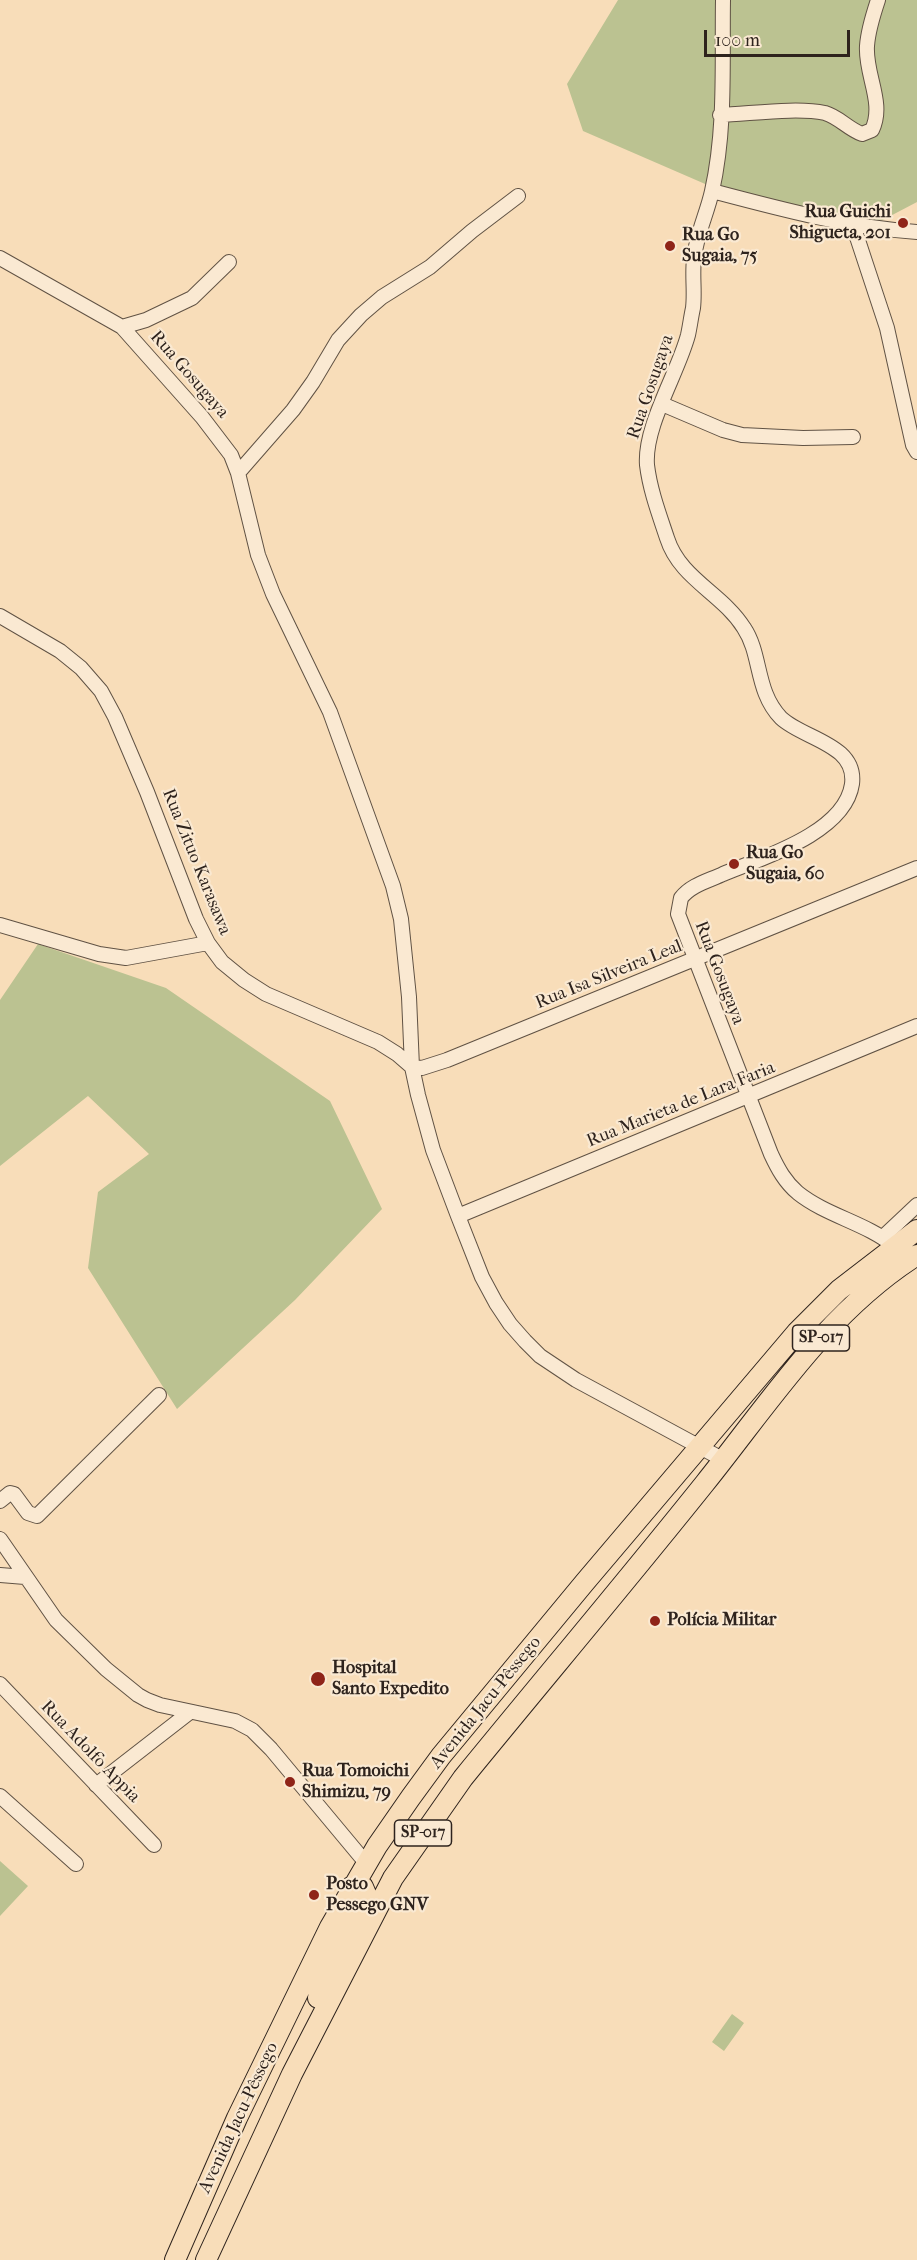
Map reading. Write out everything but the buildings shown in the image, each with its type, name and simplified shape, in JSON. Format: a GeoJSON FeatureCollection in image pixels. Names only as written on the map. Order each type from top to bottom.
{"type":"FeatureCollection","features":[{"type":"Feature","properties":{"kind":"highway","name":"Avenida Jacu-Pêssego"},"geometry":{"type":"LineString","coordinates":[[175,2260],[247,2097],[351,1887],[411,1797],[465,1726],[778,1354],[888,1242],[917,1230]]}},
{"type":"Feature","properties":{"kind":"highway","name":"Avenida Jacu-Pêssego"},"geometry":{"type":"LineString","coordinates":[[206,2260],[302,2055],[410,1848],[463,1778],[632,1574],[787,1378],[837,1320],[917,1255]]}},
{"type":"Feature","properties":{"kind":"highway"},"geometry":{"type":"LineString","coordinates":[[741,1438],[725,1445],[721,1436],[769,1378],[778,1354]]}},
{"type":"Feature","properties":{"kind":"highway"},"geometry":{"type":"LineString","coordinates":[[632,1574],[634,1552],[697,1472],[701,1446]]}},
{"type":"Feature","properties":{"kind":"highway"},"geometry":{"type":"LineString","coordinates":[[410,1848],[396,1850],[392,1846],[393,1840],[461,1747],[465,1726]]}},
{"type":"Feature","properties":{"kind":"highway"},"geometry":{"type":"LineString","coordinates":[[302,2055],[302,2032],[376,1887],[366,1863],[395,1858],[410,1848]]}},
{"type":"Feature","properties":{"kind":"highway"},"geometry":{"type":"LineString","coordinates":[[318,1998],[322,1978],[366,1894],[363,1887],[351,1887]]}},
{"type":"Feature","properties":{"kind":"street","name":"Rua Gosugaya"},"geometry":{"type":"LineString","coordinates":[[723,0],[720,116],[712,191],[696,244],[693,304],[688,336],[662,404],[650,441],[647,462],[653,494],[669,546],[679,563],[691,577],[722,600],[745,629],[763,688],[776,711],[792,726],[842,753],[849,763],[852,784],[849,795],[828,824],[814,834],[686,892],[681,898],[678,914],[694,960],[780,1173],[789,1185],[809,1200],[888,1242]]}},
{"type":"Feature","properties":{"kind":"street"},"geometry":{"type":"LineString","coordinates":[[720,116],[825,113],[862,134],[872,130],[877,114],[876,99],[867,62],[867,46],[878,0]]}},
{"type":"Feature","properties":{"kind":"street"},"geometry":{"type":"LineString","coordinates":[[712,191],[853,225],[917,232]]}},
{"type":"Feature","properties":{"kind":"street"},"geometry":{"type":"LineString","coordinates":[[238,473],[293,410],[338,340],[361,315],[382,297],[430,267],[518,196]]}},
{"type":"Feature","properties":{"kind":"street"},"geometry":{"type":"LineString","coordinates":[[853,225],[887,328],[913,445],[917,452]]}},
{"type":"Feature","properties":{"kind":"street","name":"Rua Gosugaya"},"geometry":{"type":"LineString","coordinates":[[0,258],[122,327],[220,438],[231,455],[238,473],[258,555],[269,585],[330,712],[393,886],[401,919],[406,958],[412,1067],[433,1150],[482,1277],[496,1303],[510,1324],[540,1356],[576,1380],[724,1460]]}},
{"type":"Feature","properties":{"kind":"street"},"geometry":{"type":"LineString","coordinates":[[122,327],[146,320],[192,298],[229,262]]}},
{"type":"Feature","properties":{"kind":"street"},"geometry":{"type":"LineString","coordinates":[[662,404],[723,430],[742,435],[803,438],[853,437]]}},
{"type":"Feature","properties":{"kind":"street","name":"Rua Zituo Karasawa"},"geometry":{"type":"LineString","coordinates":[[0,616],[60,651],[81,668],[102,691],[116,717],[147,792],[196,919],[208,943],[222,962],[266,994],[378,1042],[412,1067]]}},
{"type":"Feature","properties":{"kind":"street","name":"Rua Isa Silveira Leal"},"geometry":{"type":"LineString","coordinates":[[412,1067],[422,1068],[447,1060],[917,868]]}},
{"type":"Feature","properties":{"kind":"street"},"geometry":{"type":"LineString","coordinates":[[0,925],[99,954],[126,958],[208,943]]}},
{"type":"Feature","properties":{"kind":"street","name":"Rua Marieta de Lara Faria"},"geometry":{"type":"LineString","coordinates":[[458,1216],[917,1026]]}},
{"type":"Feature","properties":{"kind":"street"},"geometry":{"type":"LineString","coordinates":[[888,1242],[917,1205]]}},
{"type":"Feature","properties":{"kind":"street"},"geometry":{"type":"LineString","coordinates":[[0,1501],[7,1495],[14,1494],[28,1513],[37,1516],[159,1395]]}},
{"type":"Feature","properties":{"kind":"street"},"geometry":{"type":"LineString","coordinates":[[0,1539],[64,1629],[121,1682],[147,1700],[235,1721],[252,1730],[277,1756],[366,1863]]}},
{"type":"Feature","properties":{"kind":"street"},"geometry":{"type":"LineString","coordinates":[[0,1575],[25,1577]]}},
{"type":"Feature","properties":{"kind":"street","name":"Rua Adolfo Appia"},"geometry":{"type":"LineString","coordinates":[[0,1684],[154,1845]]}},
{"type":"Feature","properties":{"kind":"street"},"geometry":{"type":"LineString","coordinates":[[96,1785],[190,1712]]}},
{"type":"Feature","properties":{"kind":"street"},"geometry":{"type":"LineString","coordinates":[[0,1796],[76,1864]]}},
{"type":"Feature","properties":{"kind":"green space"},"geometry":{"type":"Polygon","coordinates":[[[618,0],[917,0],[917,202],[877,223],[719,190],[583,131],[567,84],[618,0]]]}},
{"type":"Feature","properties":{"kind":"green space"},"geometry":{"type":"Polygon","coordinates":[[[38,944],[166,988],[330,1101],[382,1209],[295,1300],[177,1409],[88,1268],[98,1192],[149,1154],[88,1096],[0,1166],[0,1000],[38,944]]]}},
{"type":"Feature","properties":{"kind":"green space"},"geometry":{"type":"Polygon","coordinates":[[[0,1861],[28,1886],[0,1916],[0,1861]]]}},
{"type":"Feature","properties":{"kind":"green space"},"geometry":{"type":"Polygon","coordinates":[[[732,2014],[744,2023],[724,2051],[712,2042],[732,2014]]]}},
{"type":"Feature","properties":{"kind":"place","name":"Rua Guichi Shigueta, 201"},"geometry":{"type":"Point","coordinates":[903,223]}},
{"type":"Feature","properties":{"kind":"place","name":"Rua Go Sugaia, 75"},"geometry":{"type":"Point","coordinates":[670,246]}},
{"type":"Feature","properties":{"kind":"place","name":"Rua Go Sugaia, 60"},"geometry":{"type":"Point","coordinates":[734,864]}},
{"type":"Feature","properties":{"kind":"place","name":"Polícia Militar"},"geometry":{"type":"Point","coordinates":[655,1621]}},
{"type":"Feature","properties":{"kind":"place","name":"Hospital Santo Expedito"},"geometry":{"type":"Point","coordinates":[318,1679]}},
{"type":"Feature","properties":{"kind":"place","name":"Rua Tomoichi Shimizu, 79"},"geometry":{"type":"Point","coordinates":[290,1782]}},
{"type":"Feature","properties":{"kind":"place","name":"Posto Pessego GNV"},"geometry":{"type":"Point","coordinates":[314,1895]}}]}
